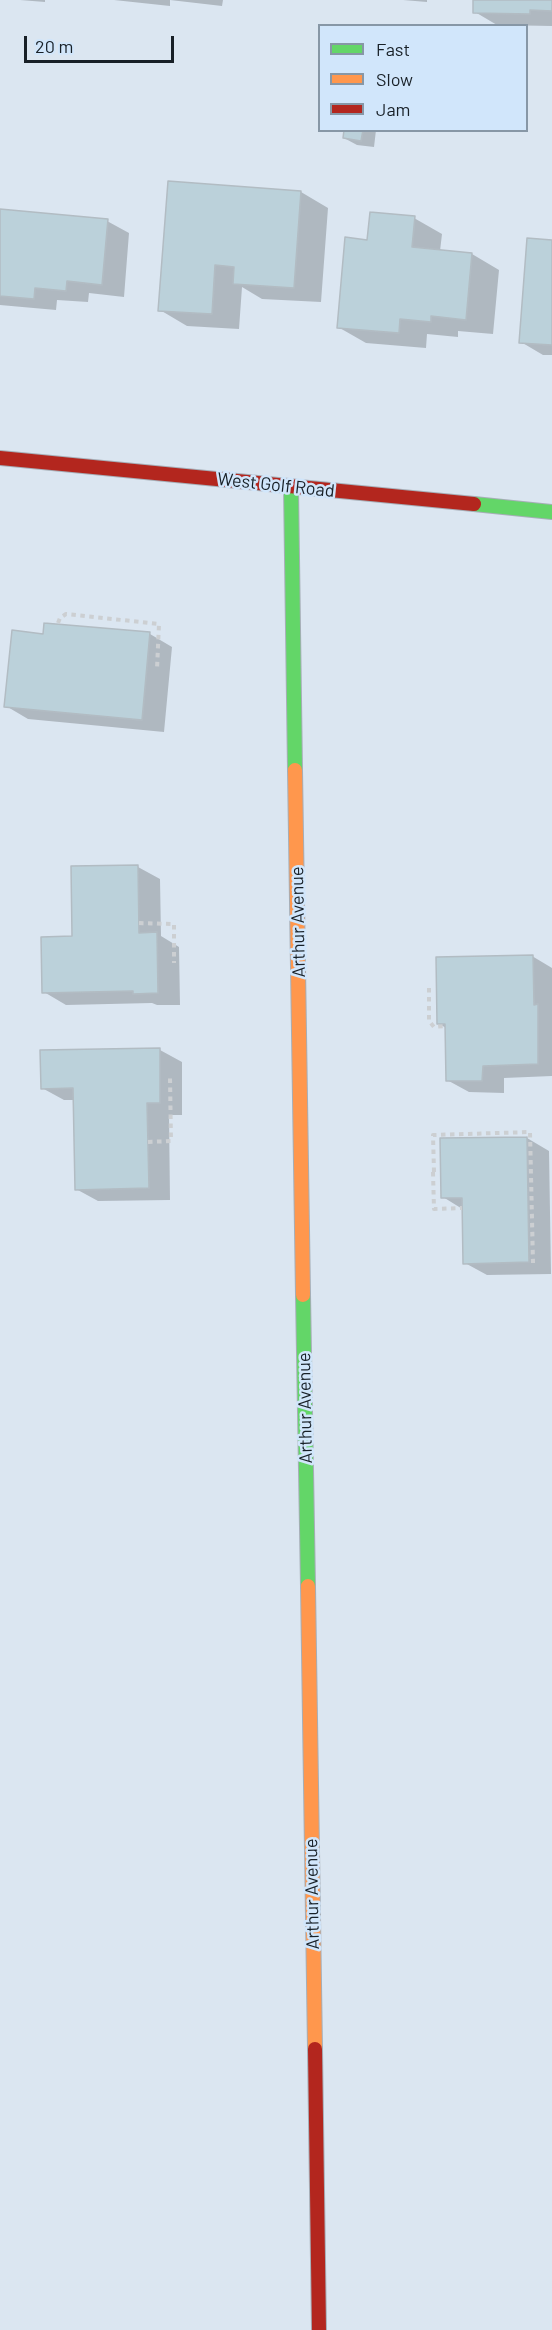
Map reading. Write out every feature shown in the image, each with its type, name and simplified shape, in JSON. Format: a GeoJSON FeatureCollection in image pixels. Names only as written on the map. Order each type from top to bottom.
{"type":"FeatureCollection","features":[{"type":"Feature","properties":{"kind":"street","name":"West Golf Road"},"geometry":{"type":"LineString","coordinates":[[0,458],[552,512]]}},
{"type":"Feature","properties":{"kind":"street","name":"Arthur Avenue"},"geometry":{"type":"LineString","coordinates":[[291,487],[319,2330]]}},
{"type":"Feature","properties":{"kind":"path"},"geometry":{"type":"LineString","coordinates":[[58,623],[60,618],[66,614],[159,624],[157,669]]}},
{"type":"Feature","properties":{"kind":"path"},"geometry":{"type":"LineString","coordinates":[[139,923],[174,924],[174,963]]}},
{"type":"Feature","properties":{"kind":"path"},"geometry":{"type":"LineString","coordinates":[[429,988],[429,1021],[434,1027],[445,1026]]}},
{"type":"Feature","properties":{"kind":"path"},"geometry":{"type":"LineString","coordinates":[[148,1142],[171,1141],[170,1078]]}},
{"type":"Feature","properties":{"kind":"path"},"geometry":{"type":"LineString","coordinates":[[462,1208],[435,1209],[433,1135],[530,1132],[533,1263]]}},
{"type":"Feature","properties":{"kind":"building"},"geometry":{"type":"Polygon","coordinates":[[[473,0],[552,0],[552,11],[530,10],[530,14],[473,13],[473,0]]]}},
{"type":"Feature","properties":{"kind":"building"},"geometry":{"type":"Polygon","coordinates":[[[344,132],[363,132],[361,141],[343,138],[344,132]]]}},
{"type":"Feature","properties":{"kind":"building"},"geometry":{"type":"Polygon","coordinates":[[[168,181],[301,191],[294,288],[233,284],[234,267],[215,265],[212,314],[158,311],[168,181]]]}},
{"type":"Feature","properties":{"kind":"building"},"geometry":{"type":"Polygon","coordinates":[[[0,209],[108,219],[102,285],[67,281],[66,291],[35,288],[34,299],[0,296],[0,209]]]}},
{"type":"Feature","properties":{"kind":"building"},"geometry":{"type":"Polygon","coordinates":[[[370,212],[415,216],[412,247],[472,253],[466,320],[431,316],[431,322],[400,319],[399,333],[337,328],[345,237],[367,240],[370,212]]]}},
{"type":"Feature","properties":{"kind":"building"},"geometry":{"type":"Polygon","coordinates":[[[527,238],[552,240],[552,345],[519,343],[527,238]]]}},
{"type":"Feature","properties":{"kind":"building"},"geometry":{"type":"Polygon","coordinates":[[[44,623],[150,632],[142,720],[4,707],[12,630],[43,634],[44,623]]]}},
{"type":"Feature","properties":{"kind":"building"},"geometry":{"type":"Polygon","coordinates":[[[138,865],[139,933],[157,932],[158,993],[133,994],[133,991],[42,993],[41,937],[72,936],[71,866],[138,865]]]}},
{"type":"Feature","properties":{"kind":"building"},"geometry":{"type":"Polygon","coordinates":[[[533,955],[534,1005],[538,1004],[538,1064],[483,1066],[482,1081],[446,1081],[445,1024],[437,1024],[436,957],[533,955]]]}},
{"type":"Feature","properties":{"kind":"building"},"geometry":{"type":"Polygon","coordinates":[[[160,1048],[160,1103],[147,1103],[149,1188],[75,1190],[73,1088],[41,1089],[40,1050],[160,1048]]]}},
{"type":"Feature","properties":{"kind":"building"},"geometry":{"type":"Polygon","coordinates":[[[527,1137],[529,1262],[463,1264],[462,1198],[441,1198],[440,1138],[527,1137]]]}},
{"type":"Feature","properties":{"kind":"traffic: fast"},"geometry":{"type":"LineString","coordinates":[[291,487],[295,770]]}},
{"type":"Feature","properties":{"kind":"traffic: fast"},"geometry":{"type":"LineString","coordinates":[[474,504],[552,512]]}},
{"type":"Feature","properties":{"kind":"traffic: fast"},"geometry":{"type":"LineString","coordinates":[[303,1295],[308,1586]]}},
{"type":"Feature","properties":{"kind":"traffic: slow"},"geometry":{"type":"LineString","coordinates":[[295,770],[303,1295]]}},
{"type":"Feature","properties":{"kind":"traffic: slow"},"geometry":{"type":"LineString","coordinates":[[308,1586],[315,2049]]}},
{"type":"Feature","properties":{"kind":"traffic: jam"},"geometry":{"type":"LineString","coordinates":[[0,458],[474,504]]}},
{"type":"Feature","properties":{"kind":"traffic: jam"},"geometry":{"type":"LineString","coordinates":[[315,2049],[319,2330]]}}]}
